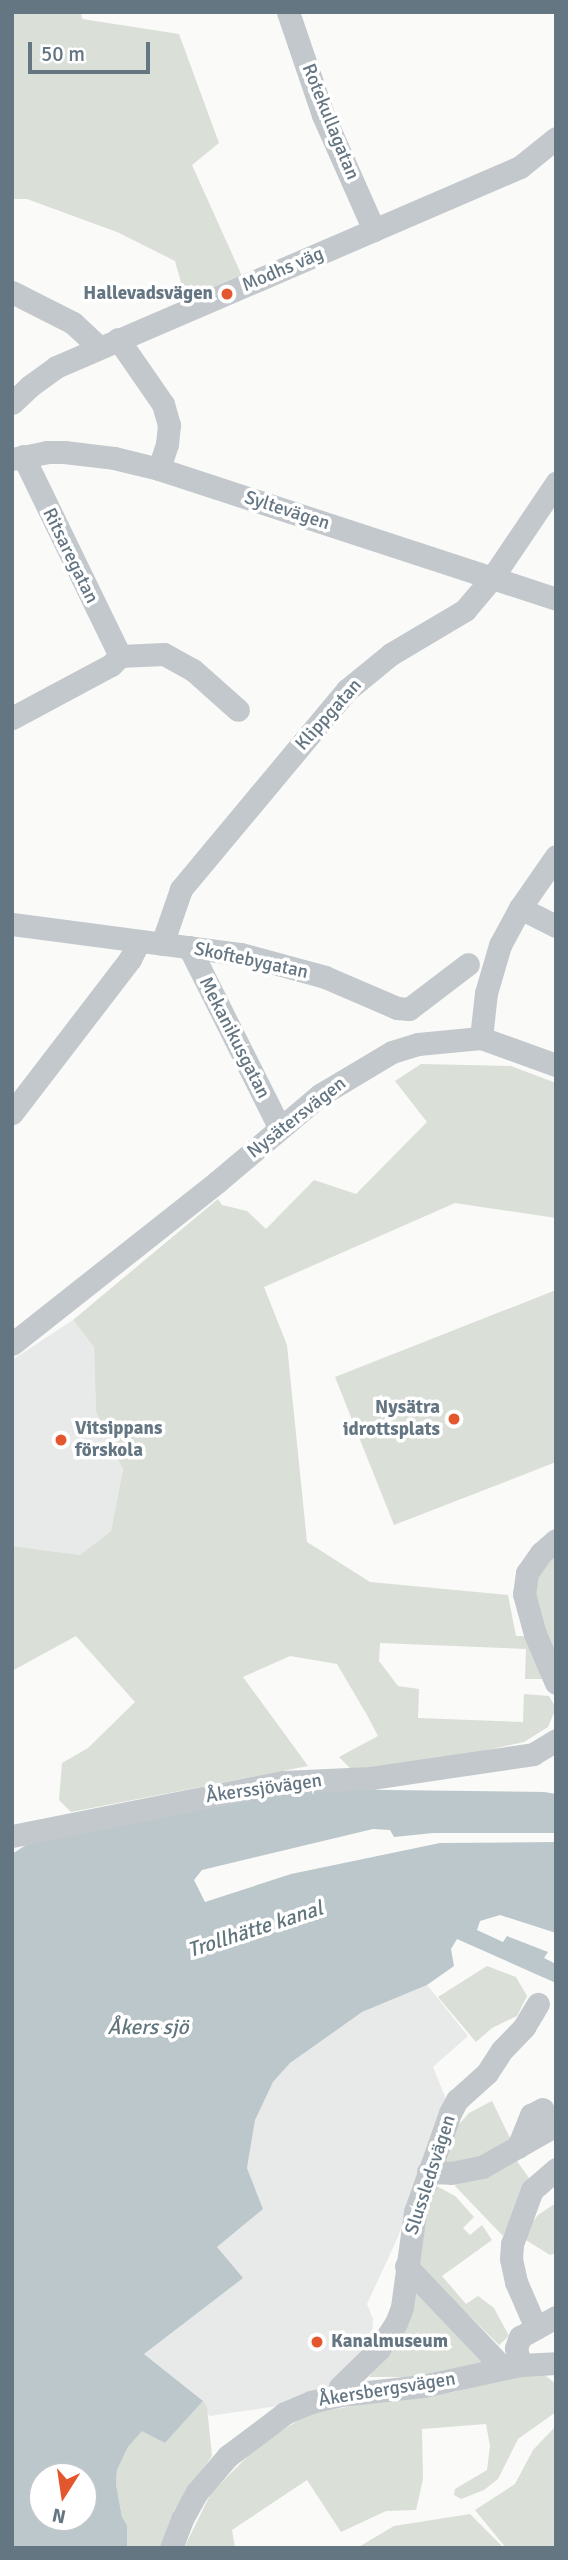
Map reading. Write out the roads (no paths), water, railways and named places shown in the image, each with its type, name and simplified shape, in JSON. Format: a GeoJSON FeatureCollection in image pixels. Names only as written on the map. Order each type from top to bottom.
{"type":"FeatureCollection","features":[{"type":"Feature","properties":{"kind":"street","name":"Rotekullagatan"},"geometry":{"type":"LineString","coordinates":[[288,12],[323,115],[374,230]]}},
{"type":"Feature","properties":{"kind":"street","name":"Modhs väg"},"geometry":{"type":"LineString","coordinates":[[12,404],[30,386],[56,367],[520,167],[553,146]]}},
{"type":"Feature","properties":{"kind":"street"},"geometry":{"type":"LineString","coordinates":[[12,292],[109,343],[163,404],[169,425],[167,444],[159,469]]}},
{"type":"Feature","properties":{"kind":"street","name":"Syltevägen"},"geometry":{"type":"LineString","coordinates":[[17,457],[64,452],[114,458],[159,469],[556,599]]}},
{"type":"Feature","properties":{"kind":"street","name":"Ritsaregatan"},"geometry":{"type":"LineString","coordinates":[[17,457],[120,656]]}},
{"type":"Feature","properties":{"kind":"street","name":"Klippgatan"},"geometry":{"type":"LineString","coordinates":[[12,1113],[130,959],[150,942],[181,890],[347,690],[391,654],[465,610],[492,578],[556,483]]}},
{"type":"Feature","properties":{"kind":"street"},"geometry":{"type":"LineString","coordinates":[[12,718],[111,665],[120,656],[164,654],[193,670],[237,710]]}},
{"type":"Feature","properties":{"kind":"street"},"geometry":{"type":"LineString","coordinates":[[556,856],[520,908],[500,945],[492,970],[481,1038],[556,1065]]}},
{"type":"Feature","properties":{"kind":"street"},"geometry":{"type":"LineString","coordinates":[[520,908],[556,926]]}},
{"type":"Feature","properties":{"kind":"street","name":"Skoftebygatan"},"geometry":{"type":"LineString","coordinates":[[12,924],[189,947],[279,963],[325,977],[397,1009],[409,1009],[468,964]]}},
{"type":"Feature","properties":{"kind":"street","name":"Mekanikusgatan"},"geometry":{"type":"LineString","coordinates":[[189,947],[280,1129]]}},
{"type":"Feature","properties":{"kind":"street","name":"Nysätersvägen"},"geometry":{"type":"LineString","coordinates":[[12,1344],[320,1095],[392,1052],[418,1044],[481,1038]]}},
{"type":"Feature","properties":{"kind":"street"},"geometry":{"type":"LineString","coordinates":[[556,1540],[541,1553],[527,1573],[524,1594],[534,1634],[556,1683]]}},
{"type":"Feature","properties":{"kind":"street","name":"Åkerssjövägen"},"geometry":{"type":"LineString","coordinates":[[12,1836],[284,1783],[384,1777],[533,1754],[556,1740]]}},
{"type":"Feature","properties":{"kind":"street","name":"Slussledsvägen"},"geometry":{"type":"LineString","coordinates":[[341,2395],[340,2387],[379,2349],[393,2330],[402,2307],[415,2212],[457,2100],[487,2073],[502,2050],[524,2027],[538,2004]]}},
{"type":"Feature","properties":{"kind":"street"},"geometry":{"type":"LineString","coordinates":[[428,2172],[451,2173],[482,2167],[518,2147],[531,2115],[549,2117]]}},
{"type":"Feature","properties":{"kind":"street"},"geometry":{"type":"LineString","coordinates":[[406,2266],[511,2366],[520,2336],[550,2326],[516,2282],[511,2259],[512,2244],[532,2190],[556,2169]]}},
{"type":"Feature","properties":{"kind":"street","name":"Åkersbergsvägen"},"geometry":{"type":"LineString","coordinates":[[172,2548],[181,2519],[197,2492],[236,2449],[285,2413],[311,2402],[341,2395],[423,2386],[511,2366],[556,2363]]}},
{"type":"Feature","properties":{"kind":"water","name":"Åkers sjö"},"geometry":{"type":"Polygon","coordinates":[[[306,1789],[556,1794],[556,1833],[433,1833],[394,1837],[390,1830],[373,1829],[202,1870],[194,1880],[205,1902],[291,1874],[440,1843],[556,1842],[556,1933],[500,1915],[480,1921],[477,1930],[503,1942],[507,1936],[548,1952],[544,1958],[556,1964],[556,1983],[457,1939],[451,1949],[454,1966],[427,1985],[362,2012],[290,2063],[273,2082],[255,2120],[247,2168],[263,2209],[217,2247],[243,2278],[144,2354],[203,2401],[165,2443],[142,2431],[128,2447],[117,2470],[116,2484],[122,2517],[127,2525],[127,2548],[12,2548],[12,1854],[37,1838],[306,1789]]]}},
{"type":"Feature","properties":{"kind":"place","name":"Hallevadsvägen"},"geometry":{"type":"Point","coordinates":[227,294]}},
{"type":"Feature","properties":{"kind":"place","name":"Nysätra idrottsplats"},"geometry":{"type":"Point","coordinates":[454,1419]}},
{"type":"Feature","properties":{"kind":"place","name":"Vitsippans förskola"},"geometry":{"type":"Point","coordinates":[61,1440]}},
{"type":"Feature","properties":{"kind":"place","name":"Kanalmuseum"},"geometry":{"type":"Point","coordinates":[317,2342]}},
{"type":"Feature","properties":{"kind":"water label","name":"Trollhätte kanal"},"geometry":{"type":"Point","coordinates":[255,1929]}}]}
